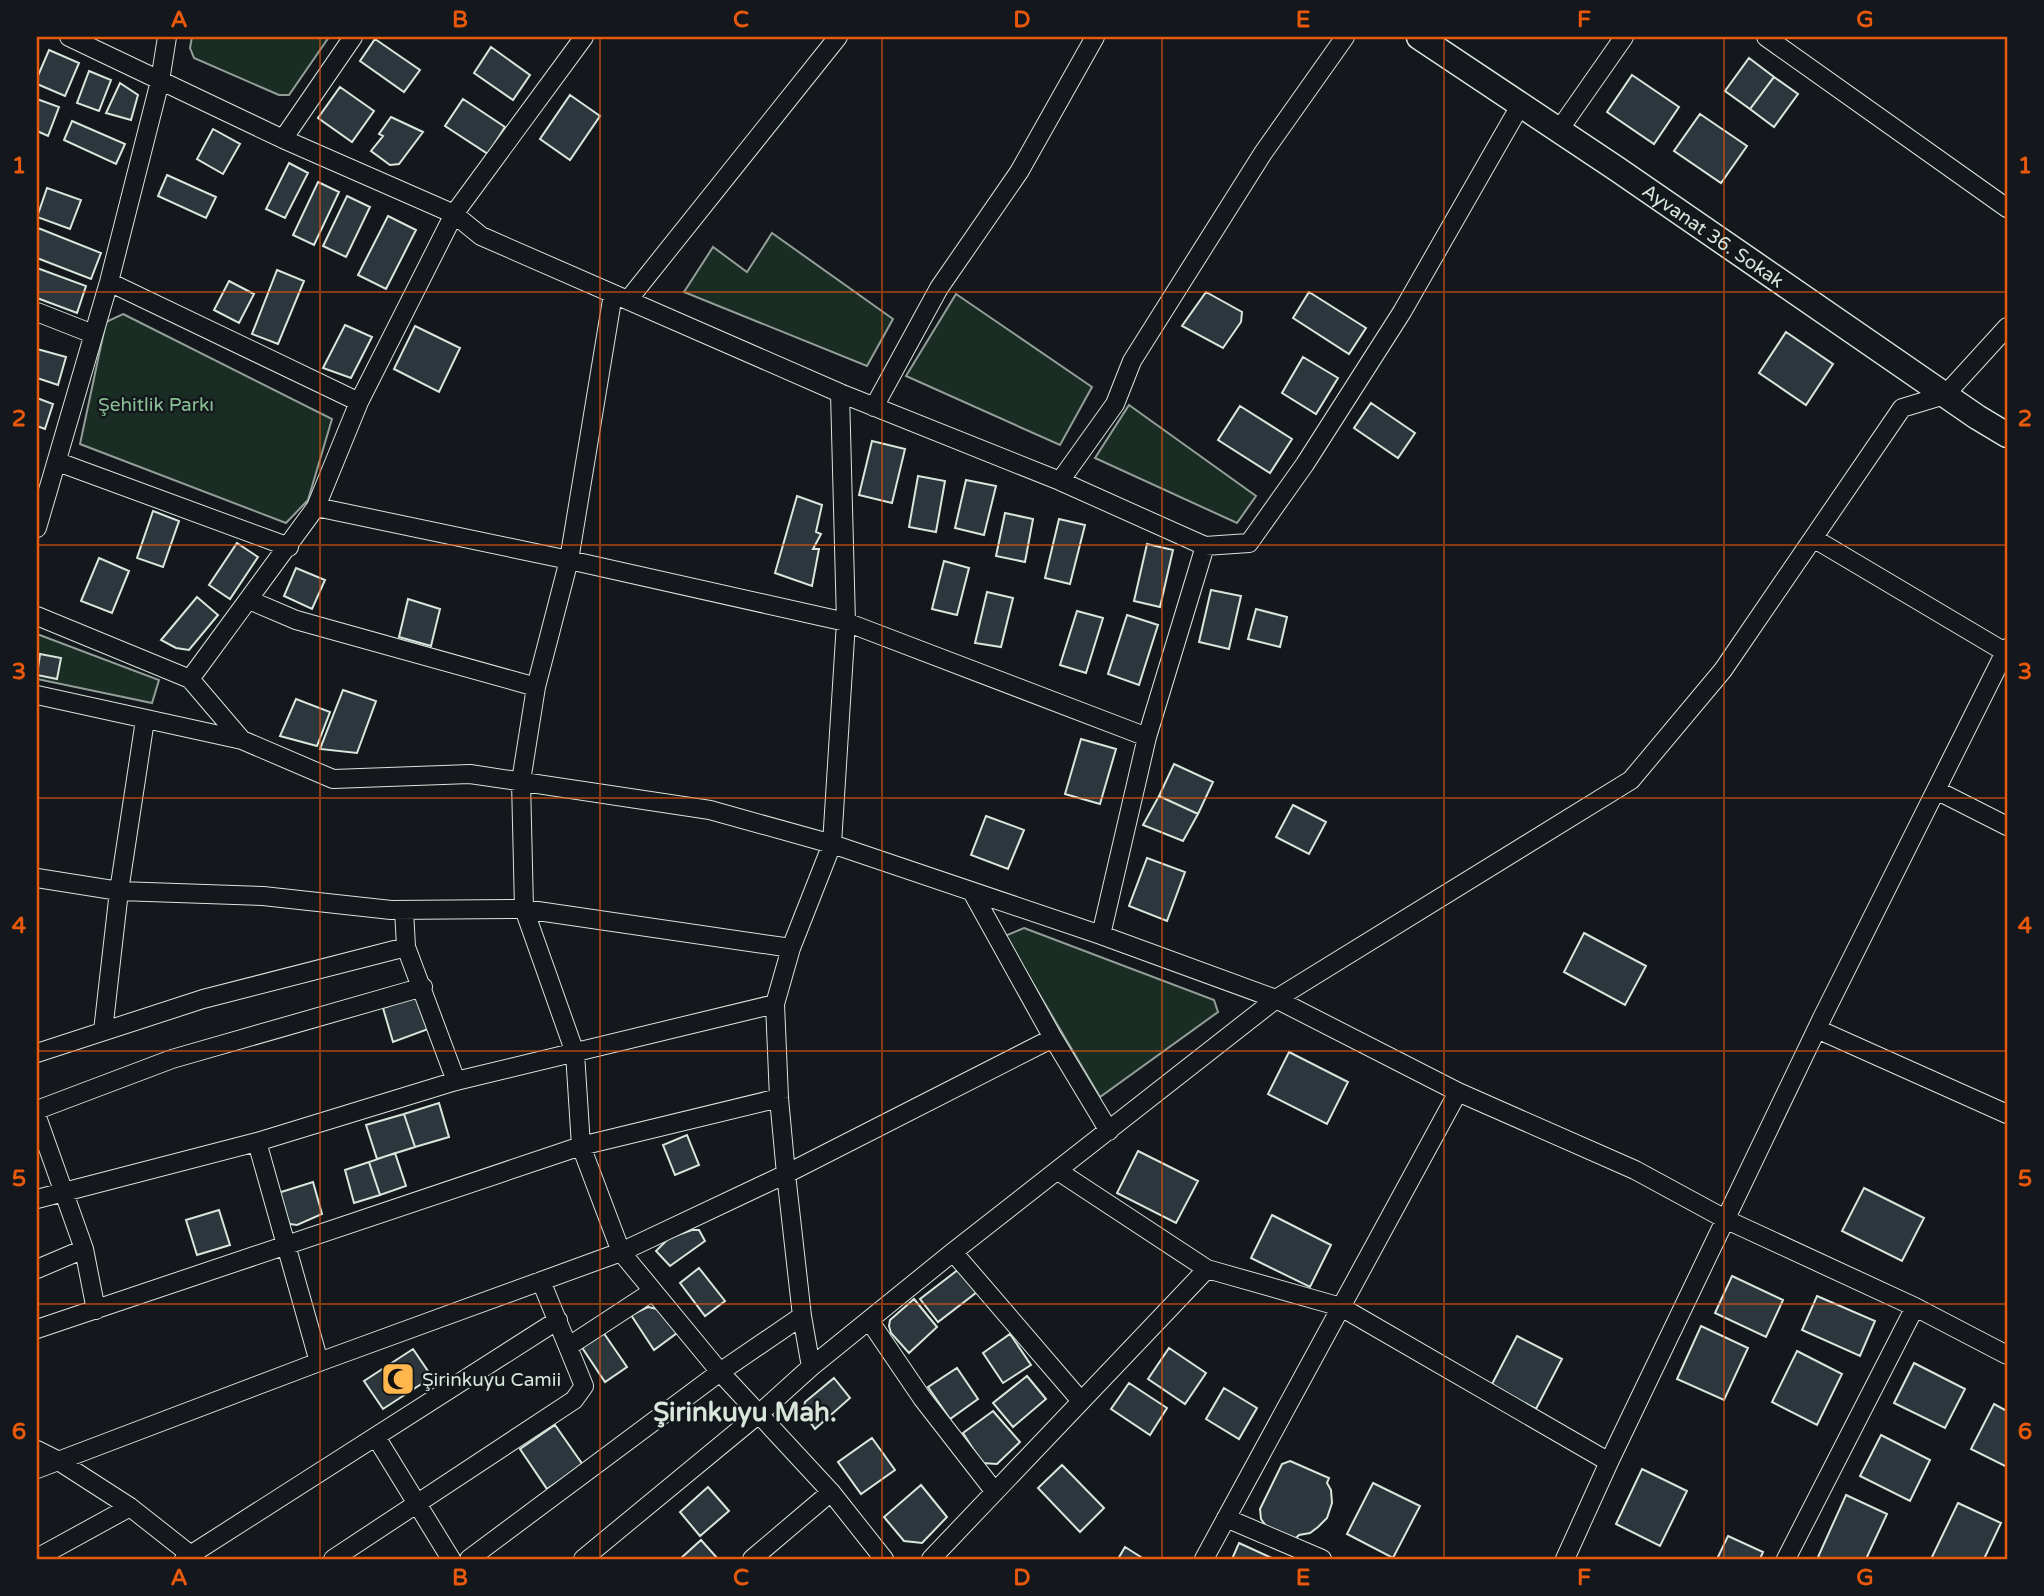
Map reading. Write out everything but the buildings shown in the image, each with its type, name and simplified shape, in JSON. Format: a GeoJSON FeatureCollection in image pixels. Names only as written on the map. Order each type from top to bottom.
{"type":"FeatureCollection","features":[{"type":"Feature","properties":{"kind":"street"},"geometry":{"type":"LineString","coordinates":[[69,37],[283,139],[454,214],[481,236],[840,393],[1060,481],[1205,546],[1249,542],[1305,464],[1402,312],[1521,104]]}},
{"type":"Feature","properties":{"kind":"street"},"geometry":{"type":"LineString","coordinates":[[37,528],[109,282],[160,81],[167,37]]}},
{"type":"Feature","properties":{"kind":"street"},"geometry":{"type":"LineString","coordinates":[[283,139],[353,37]]}},
{"type":"Feature","properties":{"kind":"street"},"geometry":{"type":"LineString","coordinates":[[190,679],[316,507],[359,402],[454,214],[584,37]]}},
{"type":"Feature","properties":{"kind":"street"},"geometry":{"type":"LineString","coordinates":[[838,37],[621,297],[569,560],[536,687],[521,781],[524,909],[575,1053],[581,1146],[621,1252],[720,1372],[831,1492],[884,1559]]}},
{"type":"Feature","properties":{"kind":"street"},"geometry":{"type":"LineString","coordinates":[[874,407],[939,288],[1019,172],[1096,37]]}},
{"type":"Feature","properties":{"kind":"street"},"geometry":{"type":"LineString","coordinates":[[1060,481],[1115,404],[1132,361],[1263,153],[1345,37]]}},
{"type":"Feature","properties":{"kind":"street","name":"Ayvanat 36. Sokak"},"geometry":{"type":"LineString","coordinates":[[1419,37],[1521,104],[1945,396],[2007,435]]}},
{"type":"Feature","properties":{"kind":"street"},"geometry":{"type":"LineString","coordinates":[[1559,130],[1624,37]]}},
{"type":"Feature","properties":{"kind":"street"},"geometry":{"type":"LineString","coordinates":[[1766,37],[2007,208]]}},
{"type":"Feature","properties":{"kind":"street"},"geometry":{"type":"LineString","coordinates":[[109,282],[359,402]]}},
{"type":"Feature","properties":{"kind":"street"},"geometry":{"type":"LineString","coordinates":[[37,312],[93,334]]}},
{"type":"Feature","properties":{"kind":"street"},"geometry":{"type":"LineString","coordinates":[[583,1559],[760,1413],[811,1367],[953,1252],[1276,999],[1631,780],[1723,670],[1902,408],[1945,396],[2007,327]]}},
{"type":"Feature","properties":{"kind":"street"},"geometry":{"type":"LineString","coordinates":[[811,1367],[802,1316],[786,1174],[775,1004],[791,948],[832,844],[846,622],[840,393]]}},
{"type":"Feature","properties":{"kind":"street"},"geometry":{"type":"LineString","coordinates":[[58,462],[289,547]]}},
{"type":"Feature","properties":{"kind":"street"},"geometry":{"type":"LineString","coordinates":[[316,507],[846,622],[1147,737]]}},
{"type":"Feature","properties":{"kind":"street"},"geometry":{"type":"LineString","coordinates":[[1565,1559],[1817,1029],[2006,650],[1813,538]]}},
{"type":"Feature","properties":{"kind":"street"},"geometry":{"type":"LineString","coordinates":[[1101,935],[1147,737],[1205,546]]}},
{"type":"Feature","properties":{"kind":"street"},"geometry":{"type":"LineString","coordinates":[[249,600],[296,620],[536,687]]}},
{"type":"Feature","properties":{"kind":"street"},"geometry":{"type":"LineString","coordinates":[[37,616],[190,679],[242,740]]}},
{"type":"Feature","properties":{"kind":"street"},"geometry":{"type":"LineString","coordinates":[[37,695],[242,740],[333,779],[470,774],[710,810],[832,844],[1101,935],[1276,999],[1458,1092],[1635,1170],[1727,1220],[1915,1307],[2007,1355]]}},
{"type":"Feature","properties":{"kind":"street"},"geometry":{"type":"LineString","coordinates":[[103,1031],[119,891],[145,720]]}},
{"type":"Feature","properties":{"kind":"street"},"geometry":{"type":"LineString","coordinates":[[1936,790],[2007,826]]}},
{"type":"Feature","properties":{"kind":"street"},"geometry":{"type":"LineString","coordinates":[[37,878],[119,891],[262,896],[404,910],[524,909],[791,948]]}},
{"type":"Feature","properties":{"kind":"street"},"geometry":{"type":"LineString","coordinates":[[972,892],[1053,1038],[1109,1131]]}},
{"type":"Feature","properties":{"kind":"street"},"geometry":{"type":"LineString","coordinates":[[404,910],[406,947],[456,1081]]}},
{"type":"Feature","properties":{"kind":"street"},"geometry":{"type":"LineString","coordinates":[[37,1052],[203,999],[406,947]]}},
{"type":"Feature","properties":{"kind":"street"},"geometry":{"type":"LineString","coordinates":[[37,1110],[172,1059],[423,987]]}},
{"type":"Feature","properties":{"kind":"street"},"geometry":{"type":"LineString","coordinates":[[37,1199],[257,1142],[456,1081],[775,1004]]}},
{"type":"Feature","properties":{"kind":"street"},"geometry":{"type":"LineString","coordinates":[[1817,1029],[2007,1114]]}},
{"type":"Feature","properties":{"kind":"street"},"geometry":{"type":"LineString","coordinates":[[37,1469],[318,1362],[621,1252],[786,1174],[1053,1038]]}},
{"type":"Feature","properties":{"kind":"street"},"geometry":{"type":"LineString","coordinates":[[1203,1559],[1458,1092]]}},
{"type":"Feature","properties":{"kind":"street"},"geometry":{"type":"LineString","coordinates":[[37,1329],[581,1146],[779,1098]]}},
{"type":"Feature","properties":{"kind":"street"},"geometry":{"type":"LineString","coordinates":[[37,1117],[84,1249],[96,1310]]}},
{"type":"Feature","properties":{"kind":"street"},"geometry":{"type":"LineString","coordinates":[[257,1142],[318,1362]]}},
{"type":"Feature","properties":{"kind":"street"},"geometry":{"type":"LineString","coordinates":[[1058,1171],[1207,1269],[1340,1307],[1609,1462]]}},
{"type":"Feature","properties":{"kind":"street"},"geometry":{"type":"LineString","coordinates":[[37,1269],[84,1249]]}},
{"type":"Feature","properties":{"kind":"street"},"geometry":{"type":"LineString","coordinates":[[953,1252],[1081,1401]]}},
{"type":"Feature","properties":{"kind":"street"},"geometry":{"type":"LineString","coordinates":[[931,1559],[1207,1269]]}},
{"type":"Feature","properties":{"kind":"street"},"geometry":{"type":"LineString","coordinates":[[333,1559],[574,1400],[584,1386],[541,1281]]}},
{"type":"Feature","properties":{"kind":"street"},"geometry":{"type":"LineString","coordinates":[[569,1346],[653,1291]]}},
{"type":"Feature","properties":{"kind":"street"},"geometry":{"type":"LineString","coordinates":[[1786,1559],[1915,1307]]}},
{"type":"Feature","properties":{"kind":"street"},"geometry":{"type":"LineString","coordinates":[[469,1559],[720,1372],[802,1316]]}},
{"type":"Feature","properties":{"kind":"street"},"geometry":{"type":"LineString","coordinates":[[37,1450],[130,1507],[190,1558],[558,1320]]}},
{"type":"Feature","properties":{"kind":"street"},"geometry":{"type":"LineString","coordinates":[[869,1320],[922,1398],[995,1492]]}},
{"type":"Feature","properties":{"kind":"street"},"geometry":{"type":"LineString","coordinates":[[376,1437],[451,1559]]}},
{"type":"Feature","properties":{"kind":"street"},"geometry":{"type":"LineString","coordinates":[[752,1559],[831,1492]]}},
{"type":"Feature","properties":{"kind":"street"},"geometry":{"type":"LineString","coordinates":[[37,1558],[130,1507]]}},
{"type":"Feature","properties":{"kind":"street"},"geometry":{"type":"LineString","coordinates":[[1226,1518],[1322,1559]]}},
{"type":"Feature","properties":{"kind":"green space"},"geometry":{"type":"Polygon","coordinates":[[[192,37],[329,37],[289,95],[279,95],[194,58],[190,48],[192,37]]]}},
{"type":"Feature","properties":{"kind":"green space"},"geometry":{"type":"Polygon","coordinates":[[[772,233],[893,319],[867,366],[684,292],[713,247],[747,272],[772,233]]]}},
{"type":"Feature","properties":{"kind":"green space"},"geometry":{"type":"Polygon","coordinates":[[[956,294],[1092,387],[1060,445],[906,376],[956,294]]]}},
{"type":"Feature","properties":{"kind":"green space","name":"Şehitlik Parkı"},"geometry":{"type":"Polygon","coordinates":[[[123,314],[332,419],[308,500],[286,523],[80,444],[106,322],[123,314]]]}},
{"type":"Feature","properties":{"kind":"green space"},"geometry":{"type":"Polygon","coordinates":[[[1129,405],[1256,496],[1237,523],[1095,458],[1129,405]]]}},
{"type":"Feature","properties":{"kind":"green space"},"geometry":{"type":"Polygon","coordinates":[[[37,634],[159,680],[152,703],[37,679],[37,634]]]}},
{"type":"Feature","properties":{"kind":"green space"},"geometry":{"type":"Polygon","coordinates":[[[1024,928],[1214,1000],[1218,1012],[1100,1097],[1005,936],[1024,928]]]}},
{"type":"Feature","properties":{"kind":"place","name":"Şirinkuyu Camii"},"geometry":{"type":"Point","coordinates":[398,1379]}},
{"type":"Feature","properties":{"kind":"district","name":"Şirinkuyu Mah."},"geometry":{"type":"Point","coordinates":[745,1412]}}]}
